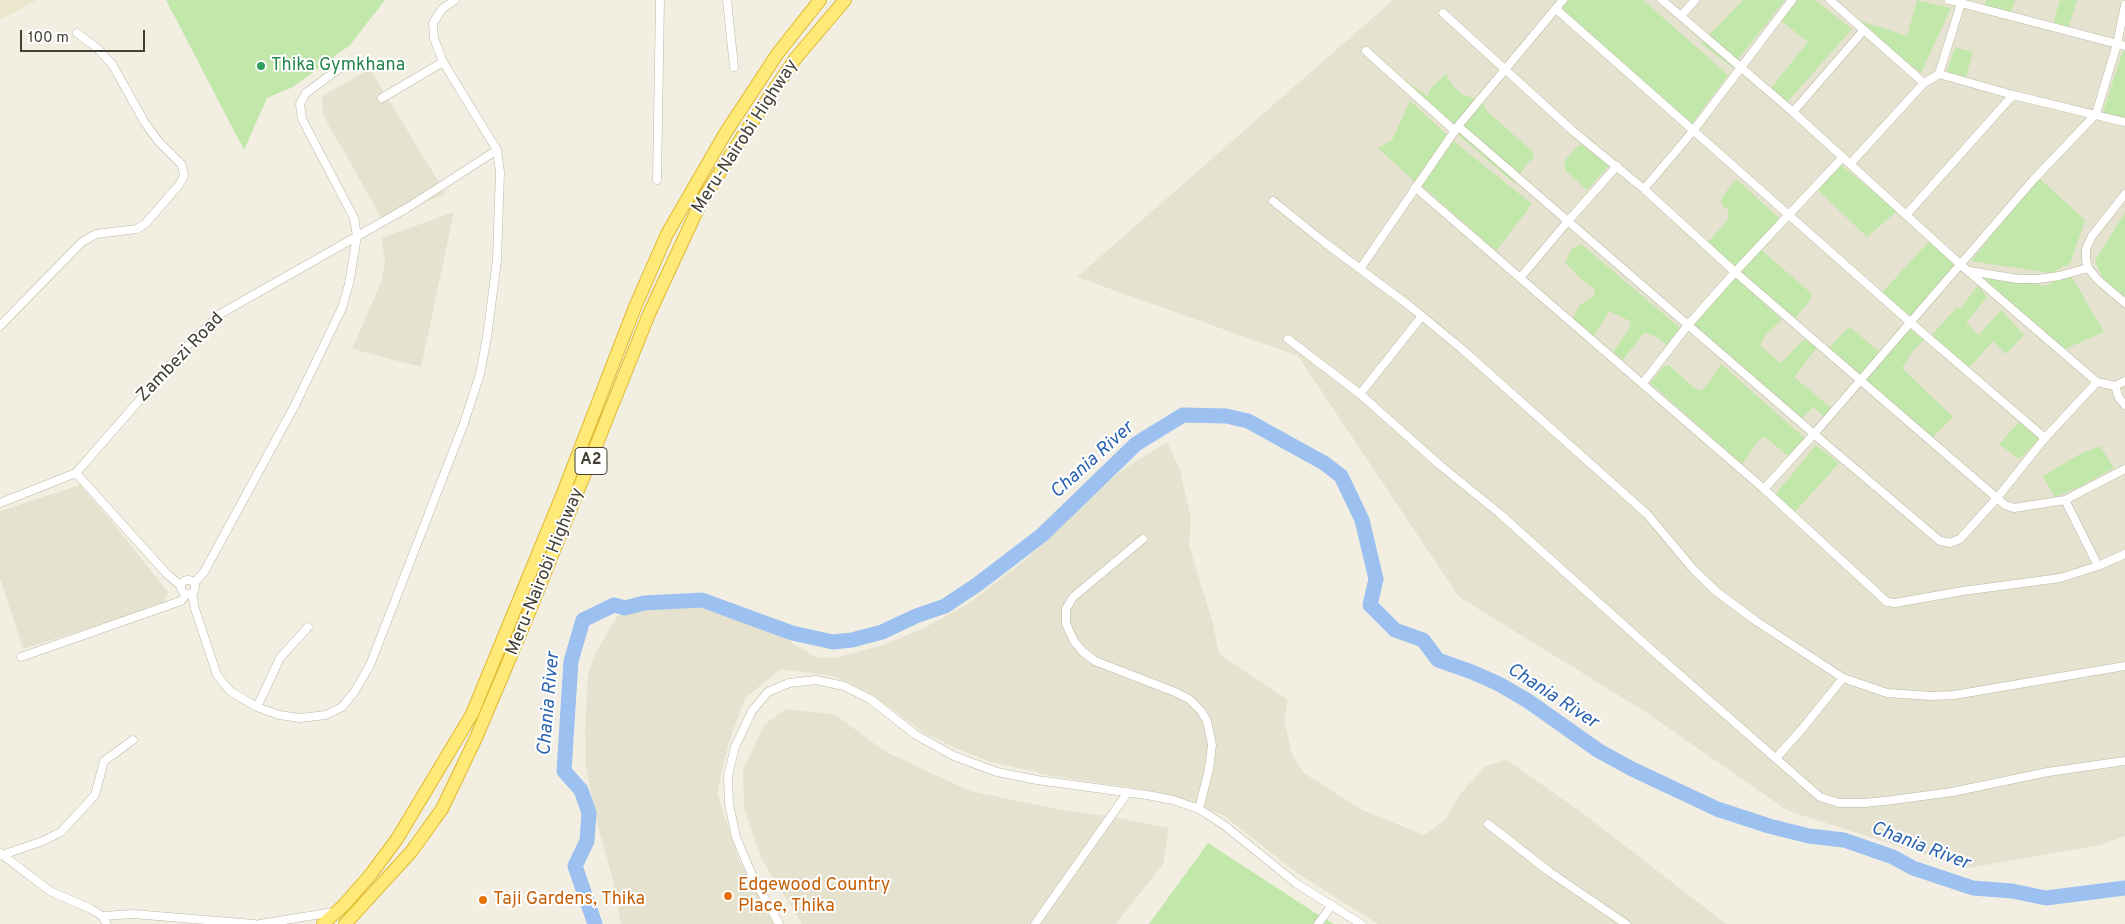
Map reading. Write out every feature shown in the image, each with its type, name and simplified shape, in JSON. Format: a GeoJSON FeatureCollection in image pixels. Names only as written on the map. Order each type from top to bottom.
{"type":"FeatureCollection","features":[{"type":"Feature","properties":{"kind":"highway","name":"Meru-Nairobi Highway"},"geometry":{"type":"LineString","coordinates":[[323,924],[344,905],[371,874],[397,839],[472,714],[563,493],[635,307],[668,234],[726,132],[778,53],[820,0]]}},
{"type":"Feature","properties":{"kind":"highway","name":"Meru-Nairobi Highway"},"geometry":{"type":"LineString","coordinates":[[345,924],[411,852],[442,809],[476,738],[530,611],[649,314],[700,204],[742,137],[795,59],[845,0]]}},
{"type":"Feature","properties":{"kind":"street"},"geometry":{"type":"LineString","coordinates":[[190,594],[217,675],[230,691],[257,707],[279,715],[300,718],[326,715],[342,707],[355,691],[370,665],[464,423],[480,374],[487,338],[497,260],[500,172],[497,150],[443,62],[434,38],[433,23],[442,9],[454,0]]}},
{"type":"Feature","properties":{"kind":"street"},"geometry":{"type":"LineString","coordinates":[[657,180],[660,0]]}},
{"type":"Feature","properties":{"kind":"street"},"geometry":{"type":"LineString","coordinates":[[727,0],[734,67]]}},
{"type":"Feature","properties":{"kind":"street"},"geometry":{"type":"LineString","coordinates":[[1360,269],[1457,129],[1563,0]]}},
{"type":"Feature","properties":{"kind":"street"},"geometry":{"type":"LineString","coordinates":[[1662,0],[1793,112],[1968,271],[2097,382],[2115,386],[2125,381]]}},
{"type":"Feature","properties":{"kind":"street"},"geometry":{"type":"LineString","coordinates":[[1682,16],[1695,0]]}},
{"type":"Feature","properties":{"kind":"street"},"geometry":{"type":"LineString","coordinates":[[1644,189],[1693,131],[1792,0]]}},
{"type":"Feature","properties":{"kind":"street"},"geometry":{"type":"LineString","coordinates":[[1830,0],[1924,83]]}},
{"type":"Feature","properties":{"kind":"street"},"geometry":{"type":"LineString","coordinates":[[1949,0],[2121,45]]}},
{"type":"Feature","properties":{"kind":"street"},"geometry":{"type":"LineString","coordinates":[[1850,164],[1924,83],[1939,74],[1962,2]]}},
{"type":"Feature","properties":{"kind":"street"},"geometry":{"type":"LineString","coordinates":[[1764,489],[1911,323],[2034,179],[2096,114],[2121,45],[2125,5]]}},
{"type":"Feature","properties":{"kind":"street"},"geometry":{"type":"LineString","coordinates":[[1556,9],[1911,323],[2045,438]]}},
{"type":"Feature","properties":{"kind":"street"},"geometry":{"type":"LineString","coordinates":[[1443,13],[1574,132],[1644,189],[1735,272],[2005,505],[2014,508],[2065,500],[2125,469]]}},
{"type":"Feature","properties":{"kind":"street"},"geometry":{"type":"LineString","coordinates":[[1793,112],[1863,31]]}},
{"type":"Feature","properties":{"kind":"street"},"geometry":{"type":"LineString","coordinates":[[0,326],[82,242],[96,234],[137,229],[145,224],[179,185],[184,176],[182,165],[159,142],[145,123],[112,64],[97,48],[77,33]]}},
{"type":"Feature","properties":{"kind":"street"},"geometry":{"type":"LineString","coordinates":[[1366,51],[1568,221],[1926,531],[1945,543],[1960,539],[1997,498],[2045,438],[2097,382]]}},
{"type":"Feature","properties":{"kind":"street"},"geometry":{"type":"LineString","coordinates":[[382,98],[443,62]]}},
{"type":"Feature","properties":{"kind":"street"},"geometry":{"type":"LineString","coordinates":[[194,583],[204,572],[294,405],[342,308],[349,284],[357,236],[354,218],[302,119],[300,104],[306,93],[340,68]]}},
{"type":"Feature","properties":{"kind":"street"},"geometry":{"type":"LineString","coordinates":[[1939,74],[2013,95],[2125,122]]}},
{"type":"Feature","properties":{"kind":"street"},"geometry":{"type":"LineString","coordinates":[[1906,215],[2013,95]]}},
{"type":"Feature","properties":{"kind":"street","name":"Zambezi Road"},"geometry":{"type":"LineString","coordinates":[[76,473],[185,348],[220,314],[407,208],[497,150]]}},
{"type":"Feature","properties":{"kind":"street"},"geometry":{"type":"LineString","coordinates":[[1643,383],[1688,325],[1843,157]]}},
{"type":"Feature","properties":{"kind":"street"},"geometry":{"type":"LineString","coordinates":[[1520,278],[1617,166]]}},
{"type":"Feature","properties":{"kind":"street"},"geometry":{"type":"LineString","coordinates":[[1415,187],[1764,489],[1882,598],[1892,603],[1962,591],[2060,578],[2098,566],[2125,554]]}},
{"type":"Feature","properties":{"kind":"street"},"geometry":{"type":"LineString","coordinates":[[2125,194],[2092,236],[2086,249],[2088,268],[2098,280],[2125,303]]}},
{"type":"Feature","properties":{"kind":"street"},"geometry":{"type":"LineString","coordinates":[[1273,201],[1422,316],[1629,498],[1651,520],[1694,570],[1717,592],[1756,621],[1843,678],[1887,693],[1931,696],[1954,695],[2125,666]]}},
{"type":"Feature","properties":{"kind":"street"},"geometry":{"type":"LineString","coordinates":[[1968,271],[2018,279],[2038,279],[2059,276],[2088,268]]}},
{"type":"Feature","properties":{"kind":"street"},"geometry":{"type":"LineString","coordinates":[[1360,394],[1422,316]]}},
{"type":"Feature","properties":{"kind":"street"},"geometry":{"type":"LineString","coordinates":[[1288,339],[1360,394],[1441,466],[1499,513],[1820,797],[1828,801],[1865,803],[1952,792],[2048,772],[2125,761]]}},
{"type":"Feature","properties":{"kind":"street"},"geometry":{"type":"LineString","coordinates":[[2115,386],[2119,398],[2125,405]]}},
{"type":"Feature","properties":{"kind":"street"},"geometry":{"type":"LineString","coordinates":[[0,503],[76,473],[163,569],[181,586],[182,591],[190,594]]}},
{"type":"Feature","properties":{"kind":"street"},"geometry":{"type":"LineString","coordinates":[[2065,500],[2098,566]]}},
{"type":"Feature","properties":{"kind":"street"},"geometry":{"type":"LineString","coordinates":[[1143,539],[1073,597],[1066,609],[1066,624],[1074,641],[1083,652],[1095,661],[1190,699],[1201,711],[1211,734],[1212,745],[1209,769],[1199,809]]}},
{"type":"Feature","properties":{"kind":"street"},"geometry":{"type":"LineString","coordinates":[[181,586],[187,580],[194,583]]}},
{"type":"Feature","properties":{"kind":"street"},"geometry":{"type":"LineString","coordinates":[[21,657],[181,601],[196,588],[194,583]]}},
{"type":"Feature","properties":{"kind":"street"},"geometry":{"type":"LineString","coordinates":[[257,707],[280,658],[308,627]]}},
{"type":"Feature","properties":{"kind":"street"},"geometry":{"type":"LineString","coordinates":[[1776,758],[1843,678]]}},
{"type":"Feature","properties":{"kind":"street"},"geometry":{"type":"LineString","coordinates":[[779,924],[752,875],[736,838],[729,804],[728,776],[735,747],[752,711],[768,692],[790,683],[816,680],[844,686],[870,699],[916,735],[954,756],[997,772],[1037,780],[1173,800],[1199,809],[1224,825],[1297,884],[1361,924]]}},
{"type":"Feature","properties":{"kind":"street"},"geometry":{"type":"LineString","coordinates":[[1,854],[43,841],[61,832],[95,794],[104,761],[133,740]]}},
{"type":"Feature","properties":{"kind":"street"},"geometry":{"type":"LineString","coordinates":[[1035,924],[1128,792]]}},
{"type":"Feature","properties":{"kind":"street"},"geometry":{"type":"LineString","coordinates":[[1488,824],[1551,873],[1626,924]]}},
{"type":"Feature","properties":{"kind":"street"},"geometry":{"type":"LineString","coordinates":[[1,854],[50,891],[91,909],[102,916],[107,924]]}},
{"type":"Feature","properties":{"kind":"street"},"geometry":{"type":"LineString","coordinates":[[1318,924],[1332,906]]}},
{"type":"Feature","properties":{"kind":"street"},"geometry":{"type":"LineString","coordinates":[[260,924],[336,911]]}},
{"type":"Feature","properties":{"kind":"street"},"geometry":{"type":"LineString","coordinates":[[102,916],[133,914],[254,924]]}},
{"type":"Feature","properties":{"kind":"shaded area"},"geometry":{"type":"Polygon","coordinates":[[[0,0],[37,0],[0,20],[0,0]]]}},
{"type":"Feature","properties":{"kind":"shaded area"},"geometry":{"type":"Polygon","coordinates":[[[1393,0],[2125,0],[2125,836],[2101,845],[1968,868],[1788,811],[1644,711],[1459,597],[1298,356],[1077,277],[1393,0]]]}},
{"type":"Feature","properties":{"kind":"shaded area"},"geometry":{"type":"Polygon","coordinates":[[[370,69],[446,194],[382,219],[331,131],[323,113],[322,96],[370,69]]]}},
{"type":"Feature","properties":{"kind":"shaded area"},"geometry":{"type":"Polygon","coordinates":[[[454,212],[421,367],[352,349],[382,280],[385,259],[381,238],[454,212]]]}},
{"type":"Feature","properties":{"kind":"shaded area"},"geometry":{"type":"Polygon","coordinates":[[[1167,442],[1180,470],[1191,519],[1189,545],[1213,624],[1219,654],[1288,700],[1284,719],[1292,754],[1304,773],[1362,810],[1424,835],[1446,819],[1460,794],[1486,766],[1507,760],[1584,814],[1726,924],[1378,924],[1297,873],[1223,815],[1148,790],[1052,776],[988,761],[955,748],[925,733],[866,691],[834,676],[781,669],[745,698],[728,745],[717,793],[739,860],[777,924],[621,924],[612,877],[597,822],[586,768],[585,731],[588,674],[596,652],[618,615],[650,608],[689,606],[732,614],[774,632],[817,658],[835,658],[883,645],[922,629],[968,604],[1025,560],[1058,530],[1091,495],[1125,468],[1167,442]]]}},
{"type":"Feature","properties":{"kind":"shaded area"},"geometry":{"type":"Polygon","coordinates":[[[80,485],[168,592],[163,605],[23,649],[0,578],[0,511],[80,485]]]}},
{"type":"Feature","properties":{"kind":"shaded area"},"geometry":{"type":"Polygon","coordinates":[[[786,709],[834,714],[886,752],[970,791],[1057,809],[1169,828],[1163,864],[1116,924],[802,924],[761,858],[744,808],[743,769],[765,724],[786,709]]]}},
{"type":"Feature","properties":{"kind":"green space","name":"Thika Gymkhana"},"geometry":{"type":"Polygon","coordinates":[[[166,0],[385,0],[350,45],[293,87],[267,98],[244,150],[166,0]]]}},
{"type":"Feature","properties":{"kind":"green space"},"geometry":{"type":"Polygon","coordinates":[[[1560,0],[1643,0],[1728,75],[1688,129],[1555,7],[1560,0]]]}},
{"type":"Feature","properties":{"kind":"green space"},"geometry":{"type":"Polygon","coordinates":[[[1743,0],[1785,0],[1732,67],[1701,43],[1743,0]]]}},
{"type":"Feature","properties":{"kind":"green space"},"geometry":{"type":"Polygon","coordinates":[[[1798,0],[1815,0],[1852,29],[1782,108],[1767,93],[1808,42],[1780,20],[1798,0]]]}},
{"type":"Feature","properties":{"kind":"green space"},"geometry":{"type":"Polygon","coordinates":[[[1917,0],[1951,8],[1921,73],[1851,18],[1907,36],[1917,0]]]}},
{"type":"Feature","properties":{"kind":"green space"},"geometry":{"type":"Polygon","coordinates":[[[1986,0],[2015,0],[2010,16],[1984,8],[1986,0]]]}},
{"type":"Feature","properties":{"kind":"green space"},"geometry":{"type":"Polygon","coordinates":[[[2060,0],[2077,0],[2067,32],[2052,27],[2060,0]]]}},
{"type":"Feature","properties":{"kind":"green space"},"geometry":{"type":"Polygon","coordinates":[[[1955,47],[1973,52],[1965,81],[1946,74],[1955,47]]]}},
{"type":"Feature","properties":{"kind":"green space"},"geometry":{"type":"Polygon","coordinates":[[[2123,51],[2125,51],[2125,121],[2103,112],[2123,51]]]}},
{"type":"Feature","properties":{"kind":"green space"},"geometry":{"type":"Polygon","coordinates":[[[1447,73],[1447,78],[1455,88],[1463,95],[1476,99],[1452,130],[1397,83],[1404,79],[1427,96],[1431,88],[1447,73]]]}},
{"type":"Feature","properties":{"kind":"green space"},"geometry":{"type":"Polygon","coordinates":[[[1410,101],[1447,135],[1415,182],[1378,148],[1392,140],[1410,101]]]}},
{"type":"Feature","properties":{"kind":"green space"},"geometry":{"type":"Polygon","coordinates":[[[1481,101],[1487,111],[1534,153],[1534,157],[1514,183],[1456,133],[1481,101]]]}},
{"type":"Feature","properties":{"kind":"green space"},"geometry":{"type":"Polygon","coordinates":[[[1452,140],[1532,204],[1496,251],[1421,185],[1452,140]]]}},
{"type":"Feature","properties":{"kind":"green space"},"geometry":{"type":"Polygon","coordinates":[[[1581,144],[1609,166],[1587,190],[1566,171],[1564,162],[1581,144]]]}},
{"type":"Feature","properties":{"kind":"green space"},"geometry":{"type":"Polygon","coordinates":[[[1840,164],[1897,211],[1867,237],[1817,189],[1840,164]]]}},
{"type":"Feature","properties":{"kind":"green space"},"geometry":{"type":"Polygon","coordinates":[[[2038,177],[2085,220],[2070,264],[2050,273],[1971,261],[2038,177]]]}},
{"type":"Feature","properties":{"kind":"green space"},"geometry":{"type":"Polygon","coordinates":[[[1737,180],[1780,219],[1733,269],[1706,244],[1729,219],[1728,210],[1722,205],[1721,200],[1729,187],[1737,180]]]}},
{"type":"Feature","properties":{"kind":"green space"},"geometry":{"type":"Polygon","coordinates":[[[2125,212],[2125,297],[2103,279],[2095,261],[2125,212]]]}},
{"type":"Feature","properties":{"kind":"green space"},"geometry":{"type":"Polygon","coordinates":[[[1930,240],[1957,264],[1908,320],[1880,295],[1930,240]]]}},
{"type":"Feature","properties":{"kind":"green space"},"geometry":{"type":"Polygon","coordinates":[[[1581,244],[1680,328],[1667,345],[1655,336],[1644,333],[1623,360],[1613,352],[1629,329],[1631,324],[1628,320],[1609,311],[1594,336],[1573,318],[1580,305],[1595,295],[1594,289],[1581,279],[1565,262],[1572,249],[1581,244]]]}},
{"type":"Feature","properties":{"kind":"green space"},"geometry":{"type":"Polygon","coordinates":[[[1759,248],[1812,294],[1809,302],[1793,320],[1736,272],[1759,248]]]}},
{"type":"Feature","properties":{"kind":"green space"},"geometry":{"type":"Polygon","coordinates":[[[1972,271],[2045,286],[2070,274],[2104,332],[2056,353],[1972,271]]]}},
{"type":"Feature","properties":{"kind":"green space"},"geometry":{"type":"Polygon","coordinates":[[[1733,275],[1782,320],[1766,334],[1760,345],[1764,349],[1781,363],[1803,340],[1815,344],[1816,349],[1794,377],[1836,412],[1829,421],[1813,407],[1798,422],[1688,328],[1733,275]]]}},
{"type":"Feature","properties":{"kind":"green space"},"geometry":{"type":"Polygon","coordinates":[[[1978,285],[1987,297],[1966,323],[1979,335],[2001,310],[2024,335],[2006,354],[1993,341],[1967,370],[1930,337],[1956,308],[1961,308],[1978,285]]]}},
{"type":"Feature","properties":{"kind":"green space"},"geometry":{"type":"Polygon","coordinates":[[[1908,327],[1924,340],[1912,352],[1902,368],[1953,417],[1932,438],[1864,380],[1908,327]]]}},
{"type":"Feature","properties":{"kind":"green space"},"geometry":{"type":"Polygon","coordinates":[[[1851,328],[1882,354],[1862,378],[1829,350],[1847,329],[1851,328]]]}},
{"type":"Feature","properties":{"kind":"green space"},"geometry":{"type":"Polygon","coordinates":[[[1721,364],[1809,442],[1791,465],[1788,456],[1765,437],[1757,442],[1742,464],[1650,383],[1664,366],[1669,365],[1700,391],[1707,385],[1721,364]]]}},
{"type":"Feature","properties":{"kind":"green space"},"geometry":{"type":"Polygon","coordinates":[[[2019,422],[2040,439],[2019,459],[1999,444],[2019,422]]]}},
{"type":"Feature","properties":{"kind":"green space"},"geometry":{"type":"Polygon","coordinates":[[[1816,445],[1839,463],[1795,512],[1775,495],[1816,445]]]}},
{"type":"Feature","properties":{"kind":"green space"},"geometry":{"type":"Polygon","coordinates":[[[2100,446],[2114,468],[2079,487],[2055,497],[2043,476],[2080,454],[2100,446]]]}},
{"type":"Feature","properties":{"kind":"green space"},"geometry":{"type":"Polygon","coordinates":[[[1208,843],[1314,912],[1334,924],[1149,924],[1208,843]]]}},
{"type":"Feature","properties":{"kind":"waterway","name":"Chania River"},"geometry":{"type":"LineString","coordinates":[[595,924],[575,866],[587,841],[589,813],[581,790],[564,771],[571,661],[583,620],[614,605],[625,608],[644,603],[702,600],[792,633],[833,642],[852,640],[882,632],[916,616],[945,606],[978,584],[1042,535],[1136,444],[1183,415],[1226,416],[1248,421],[1324,463],[1341,476],[1362,520],[1376,579],[1370,605],[1395,630],[1423,640],[1438,660],[1499,684],[1528,701],[1599,751],[1632,769],[1717,809],[1769,826],[1809,836],[1844,840],[1893,857],[1913,868],[1973,888],[2012,891],[2046,898],[2125,888]]}},
{"type":"Feature","properties":{"kind":"place","name":"Thika Gymkhana"},"geometry":{"type":"Point","coordinates":[261,66]}},
{"type":"Feature","properties":{"kind":"place","name":"Edgewood Country Place, Thika"},"geometry":{"type":"Point","coordinates":[728,896]}},
{"type":"Feature","properties":{"kind":"place","name":"Taji Gardens, Thika"},"geometry":{"type":"Point","coordinates":[483,900]}}]}
